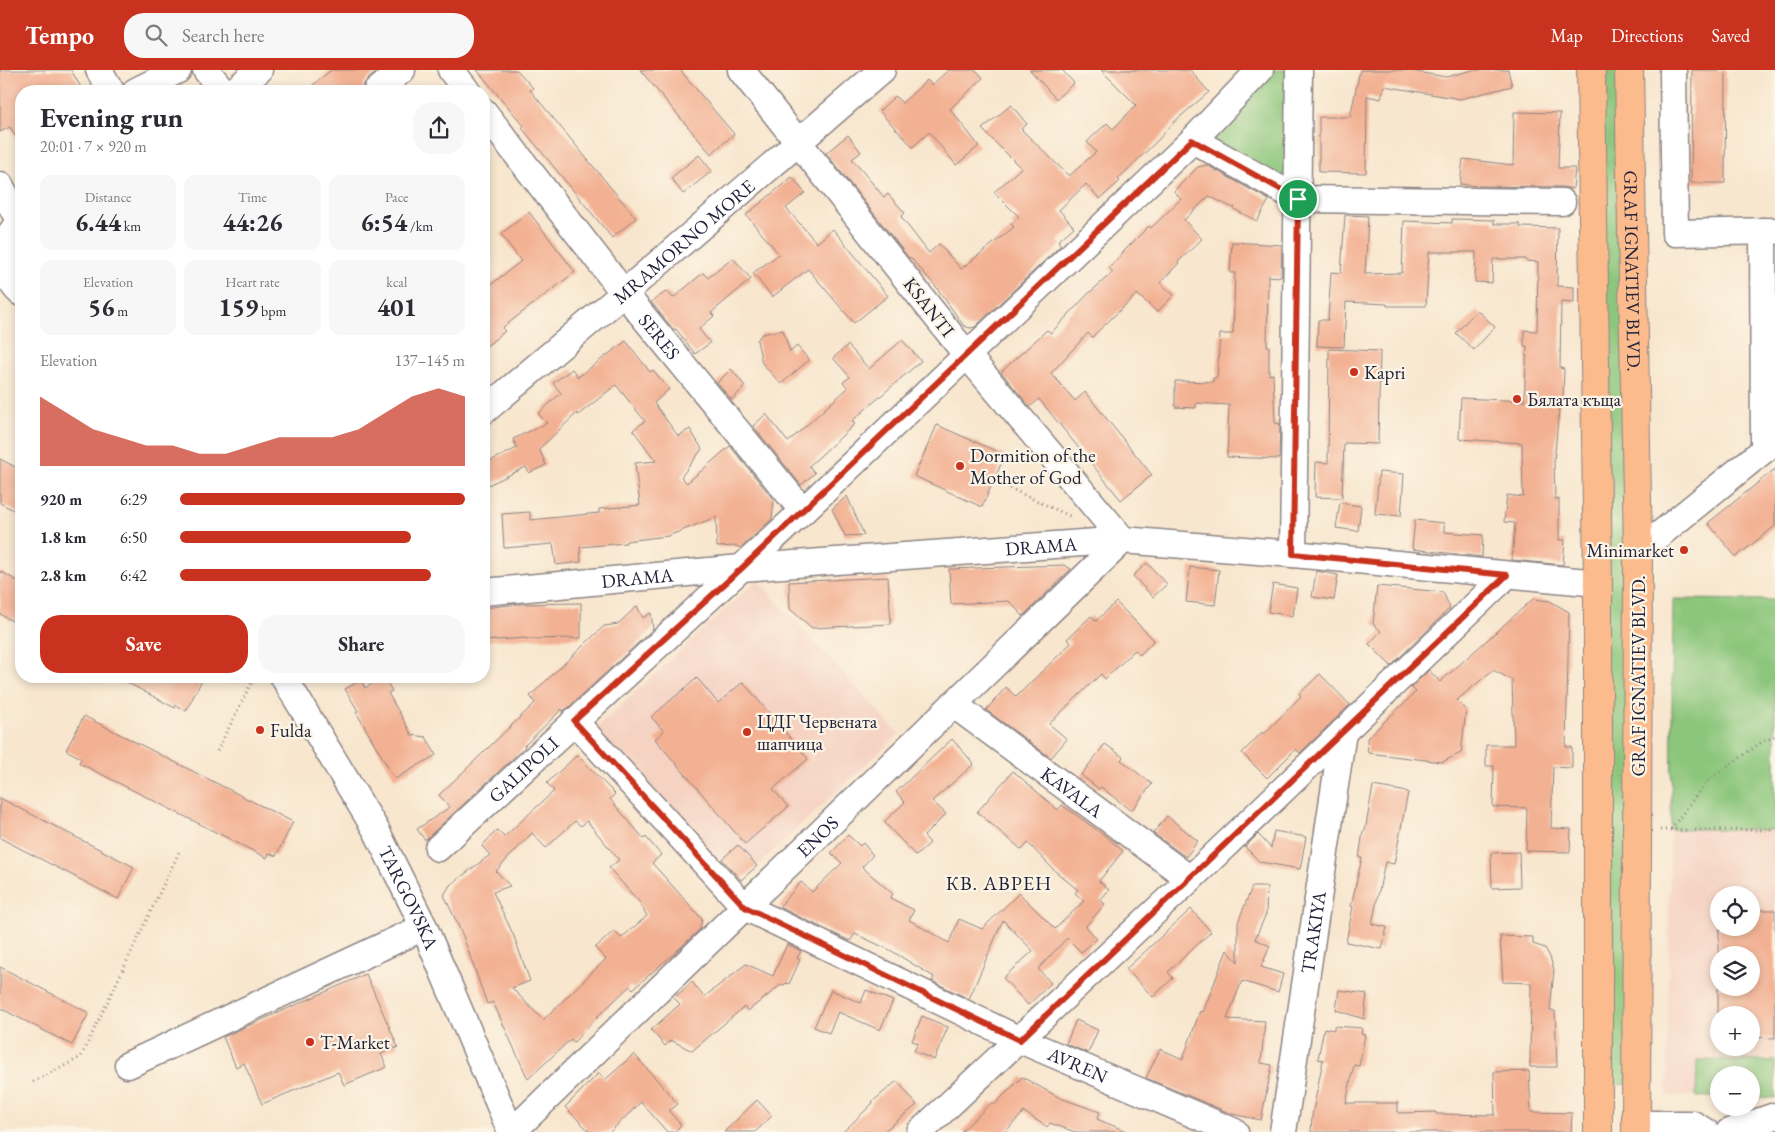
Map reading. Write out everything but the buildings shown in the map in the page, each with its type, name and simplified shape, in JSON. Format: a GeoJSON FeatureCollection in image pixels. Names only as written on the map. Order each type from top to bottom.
{"type":"FeatureCollection","features":[{"type":"Feature","properties":{"kind":"main road","name":"GRAF IGNATIEV BLVD."},"geometry":{"type":"LineString","coordinates":[[1591,70],[1598,583],[1598,1128]]}},
{"type":"Feature","properties":{"kind":"main road","name":"GRAF IGNATIEV BLVD."},"geometry":{"type":"LineString","coordinates":[[1629,70],[1638,552],[1636,1128]]}},
{"type":"Feature","properties":{"kind":"main road"},"geometry":{"type":"LineString","coordinates":[[1598,583],[1638,552]]}},
{"type":"Feature","properties":{"kind":"main road"},"geometry":{"type":"LineString","coordinates":[[1598,1128],[1636,1128]]}},
{"type":"Feature","properties":{"kind":"street"},"geometry":{"type":"LineString","coordinates":[[99,70],[108,85]]}},
{"type":"Feature","properties":{"kind":"street"},"geometry":{"type":"LineString","coordinates":[[148,85],[178,70]]}},
{"type":"Feature","properties":{"kind":"street"},"geometry":{"type":"LineString","coordinates":[[206,70],[218,85]]}},
{"type":"Feature","properties":{"kind":"street"},"geometry":{"type":"LineString","coordinates":[[241,85],[259,70]]}},
{"type":"Feature","properties":{"kind":"street"},"geometry":{"type":"LineString","coordinates":[[384,85],[402,70]]}},
{"type":"Feature","properties":{"kind":"street"},"geometry":{"type":"LineString","coordinates":[[451,70],[462,85]]}},
{"type":"Feature","properties":{"kind":"street","name":"KSANTI"},"geometry":{"type":"LineString","coordinates":[[741,70],[966,354],[1123,540]]}},
{"type":"Feature","properties":{"kind":"street","name":"MRAMORNO MORE"},"geometry":{"type":"LineString","coordinates":[[490,406],[882,70]]}},
{"type":"Feature","properties":{"kind":"street","name":"GALIPOLI"},"geometry":{"type":"LineString","coordinates":[[438,848],[803,511],[1192,140],[1260,70]]}},
{"type":"Feature","properties":{"kind":"street"},"geometry":{"type":"LineString","coordinates":[[1293,554],[1299,70]]}},
{"type":"Feature","properties":{"kind":"street"},"geometry":{"type":"LineString","coordinates":[[1638,552],[1770,445],[1769,231],[1674,233],[1673,70]]}},
{"type":"Feature","properties":{"kind":"street","name":"SERES"},"geometry":{"type":"LineString","coordinates":[[490,120],[624,293],[803,511]]}},
{"type":"Feature","properties":{"kind":"street"},"geometry":{"type":"LineString","coordinates":[[1192,140],[1298,199],[1562,202]]}},
{"type":"Feature","properties":{"kind":"street"},"geometry":{"type":"LineString","coordinates":[[0,185],[15,213]]}},
{"type":"Feature","properties":{"kind":"street"},"geometry":{"type":"LineString","coordinates":[[10,289],[1,262],[1,250],[5,239],[15,226]]}},
{"type":"Feature","properties":{"kind":"street","name":"DRAMA"},"geometry":{"type":"LineString","coordinates":[[490,591],[742,568],[1123,540],[1598,583]]}},
{"type":"Feature","properties":{"kind":"street","name":"ENOS"},"geometry":{"type":"LineString","coordinates":[[511,1132],[1123,540]]}},
{"type":"Feature","properties":{"kind":"street"},"geometry":{"type":"LineString","coordinates":[[920,1132],[1190,879],[1507,575]]}},
{"type":"Feature","properties":{"kind":"street","name":"TARGOVSKA"},"geometry":{"type":"LineString","coordinates":[[287,683],[376,830],[424,927],[511,1132]]}},
{"type":"Feature","properties":{"kind":"street","name":"KAVALA"},"geometry":{"type":"LineString","coordinates":[[953,704],[1190,879]]}},
{"type":"Feature","properties":{"kind":"street","name":"AVREN"},"geometry":{"type":"LineString","coordinates":[[574,721],[745,907],[1020,1040],[1235,1132]]}},
{"type":"Feature","properties":{"kind":"street","name":"TRAKIYA"},"geometry":{"type":"LineString","coordinates":[[1283,1132],[1343,732]]}},
{"type":"Feature","properties":{"kind":"street"},"geometry":{"type":"LineString","coordinates":[[128,1065],[424,927]]}},
{"type":"Feature","properties":{"kind":"street"},"geometry":{"type":"LineString","coordinates":[[1729,1132],[1775,1116]]}},
{"type":"Feature","properties":{"kind":"street"},"geometry":{"type":"LineString","coordinates":[[1636,1128],[1693,1124],[1706,1132]]}},
{"type":"Feature","properties":{"kind":"path"},"geometry":{"type":"LineString","coordinates":[[1005,486],[1080,520]]}},
{"type":"Feature","properties":{"kind":"path"},"geometry":{"type":"LineString","coordinates":[[217,751],[251,683]]}},
{"type":"Feature","properties":{"kind":"path"},"geometry":{"type":"LineString","coordinates":[[1670,829],[1706,782],[1762,742],[1775,736]]}},
{"type":"Feature","properties":{"kind":"path"},"geometry":{"type":"LineString","coordinates":[[1637,831],[1670,829],[1775,830]]}},
{"type":"Feature","properties":{"kind":"path"},"geometry":{"type":"LineString","coordinates":[[33,1082],[81,1057],[180,850]]}},
{"type":"Feature","properties":{"kind":"shaded area","name":"ЦДГ Червената шапчица"},"geometry":{"type":"Polygon","coordinates":[[[757,580],[899,734],[738,883],[595,729],[757,580]]]}},
{"type":"Feature","properties":{"kind":"shaded area"},"geometry":{"type":"Polygon","coordinates":[[[1673,599],[1775,600],[1775,1098],[1760,1097],[1760,1066],[1710,1066],[1710,1097],[1667,1096],[1673,599]]]}},
{"type":"Feature","properties":{"kind":"green space"},"geometry":{"type":"Polygon","coordinates":[[[1260,70],[1299,70],[1298,199],[1193,140],[1260,70]]]}},
{"type":"Feature","properties":{"kind":"green space"},"geometry":{"type":"Polygon","coordinates":[[[1591,70],[1629,70],[1636,1084],[1598,1085],[1591,70]]]}},
{"type":"Feature","properties":{"kind":"green space"},"geometry":{"type":"Polygon","coordinates":[[[1673,599],[1775,600],[1775,830],[1671,829],[1673,599]]]}},
{"type":"Feature","properties":{"kind":"green space"},"geometry":{"type":"Polygon","coordinates":[[[1697,1060],[1775,1061],[1775,1098],[1760,1097],[1760,1066],[1710,1066],[1710,1097],[1696,1097],[1697,1060]]]}},
{"type":"Feature","properties":{"kind":"place","name":"Kapri"},"geometry":{"type":"Point","coordinates":[1354,372]}},
{"type":"Feature","properties":{"kind":"place","name":"Бялата къща"},"geometry":{"type":"Point","coordinates":[1517,399]}},
{"type":"Feature","properties":{"kind":"place","name":"Dormition of the Mother of God"},"geometry":{"type":"Point","coordinates":[960,466]}},
{"type":"Feature","properties":{"kind":"place","name":"Minimarket"},"geometry":{"type":"Point","coordinates":[1684,550]}},
{"type":"Feature","properties":{"kind":"place","name":"Fulda"},"geometry":{"type":"Point","coordinates":[260,730]}},
{"type":"Feature","properties":{"kind":"place","name":"ЦДГ Червената шапчица"},"geometry":{"type":"Point","coordinates":[747,732]}},
{"type":"Feature","properties":{"kind":"place","name":"T-Market"},"geometry":{"type":"Point","coordinates":[310,1042]}},
{"type":"Feature","properties":{"kind":"district","name":"КВ. АВРЕН"},"geometry":{"type":"Point","coordinates":[999,883]}},
{"type":"Feature","properties":{"kind":"route"},"geometry":{"type":"LineString","coordinates":[[1192,140],[1298,199],[1293,554],[1507,575],[1020,1040],[745,907],[574,721],[803,511],[1192,140]]}}]}
